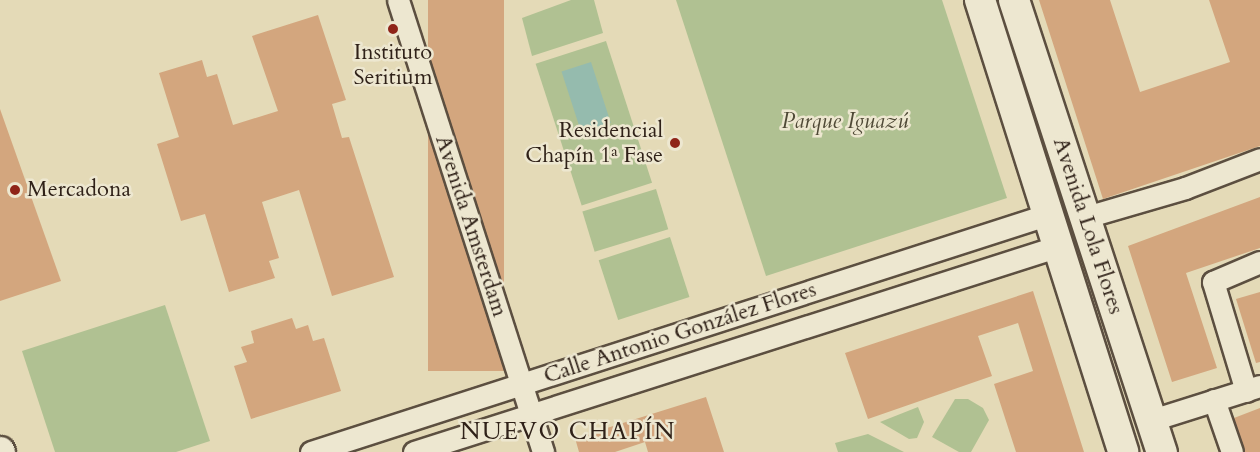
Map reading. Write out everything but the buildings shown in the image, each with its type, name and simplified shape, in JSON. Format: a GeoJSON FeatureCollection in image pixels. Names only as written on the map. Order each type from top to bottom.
{"type":"FeatureCollection","features":[{"type":"Feature","properties":{"kind":"main road","name":"Avenida Lola Flores"},"geometry":{"type":"LineString","coordinates":[[980,0],[1123,452]]}},
{"type":"Feature","properties":{"kind":"main road","name":"Avenida Lola Flores"},"geometry":{"type":"LineString","coordinates":[[1014,0],[1162,452]]}},
{"type":"Feature","properties":{"kind":"street","name":"Avenida Amsterdam"},"geometry":{"type":"LineString","coordinates":[[398,0],[543,452]]}},
{"type":"Feature","properties":{"kind":"street"},"geometry":{"type":"LineString","coordinates":[[1086,217],[1185,188],[1260,159]]}},
{"type":"Feature","properties":{"kind":"street","name":"Calle Antonio González Flores"},"geometry":{"type":"LineString","coordinates":[[311,452],[1049,214]]}},
{"type":"Feature","properties":{"kind":"street","name":"Calle Antonio González Flores"},"geometry":{"type":"LineString","coordinates":[[414,452],[1059,246]]}},
{"type":"Feature","properties":{"kind":"street"},"geometry":{"type":"LineString","coordinates":[[1152,420],[1253,389],[1213,282],[1260,262]]}},
{"type":"Feature","properties":{"kind":"street"},"geometry":{"type":"LineString","coordinates":[[1214,400],[1232,452]]}},
{"type":"Feature","properties":{"kind":"green space"},"geometry":{"type":"Polygon","coordinates":[[[571,0],[594,0],[603,33],[532,56],[522,18],[571,0]]]}},
{"type":"Feature","properties":{"kind":"green space","name":"Parque Iguazú"},"geometry":{"type":"Polygon","coordinates":[[[676,0],[942,0],[1007,198],[766,276],[676,0]]]}},
{"type":"Feature","properties":{"kind":"green space"},"geometry":{"type":"Polygon","coordinates":[[[606,41],[652,183],[582,206],[536,64],[606,41]]]}},
{"type":"Feature","properties":{"kind":"green space"},"geometry":{"type":"Polygon","coordinates":[[[656,189],[668,229],[595,252],[582,212],[656,189]]]}},
{"type":"Feature","properties":{"kind":"green space"},"geometry":{"type":"Polygon","coordinates":[[[670,237],[689,297],[618,320],[599,260],[670,237]]]}},
{"type":"Feature","properties":{"kind":"green space"},"geometry":{"type":"Polygon","coordinates":[[[165,305],[210,441],[176,452],[55,452],[22,351],[165,305]]]}},
{"type":"Feature","properties":{"kind":"green space"},"geometry":{"type":"Polygon","coordinates":[[[955,399],[968,399],[983,408],[989,420],[971,452],[959,452],[932,437],[955,399]]]}},
{"type":"Feature","properties":{"kind":"green space"},"geometry":{"type":"Polygon","coordinates":[[[918,407],[924,422],[917,438],[909,439],[880,422],[918,407]]]}},
{"type":"Feature","properties":{"kind":"green space"},"geometry":{"type":"Polygon","coordinates":[[[868,434],[904,452],[838,452],[835,443],[868,434]]]}},
{"type":"Feature","properties":{"kind":"water"},"geometry":{"type":"Polygon","coordinates":[[[591,62],[611,123],[581,132],[562,72],[591,62]]]}},
{"type":"Feature","properties":{"kind":"place","name":"Instituto Seritium"},"geometry":{"type":"Point","coordinates":[393,29]}},
{"type":"Feature","properties":{"kind":"place","name":"Residencial Chapín 1ª Fase"},"geometry":{"type":"Point","coordinates":[675,143]}},
{"type":"Feature","properties":{"kind":"place","name":"Mercadona"},"geometry":{"type":"Point","coordinates":[15,190]}},
{"type":"Feature","properties":{"kind":"district","name":"NUEVO CHAPÍN"},"geometry":{"type":"Point","coordinates":[568,432]}}]}
